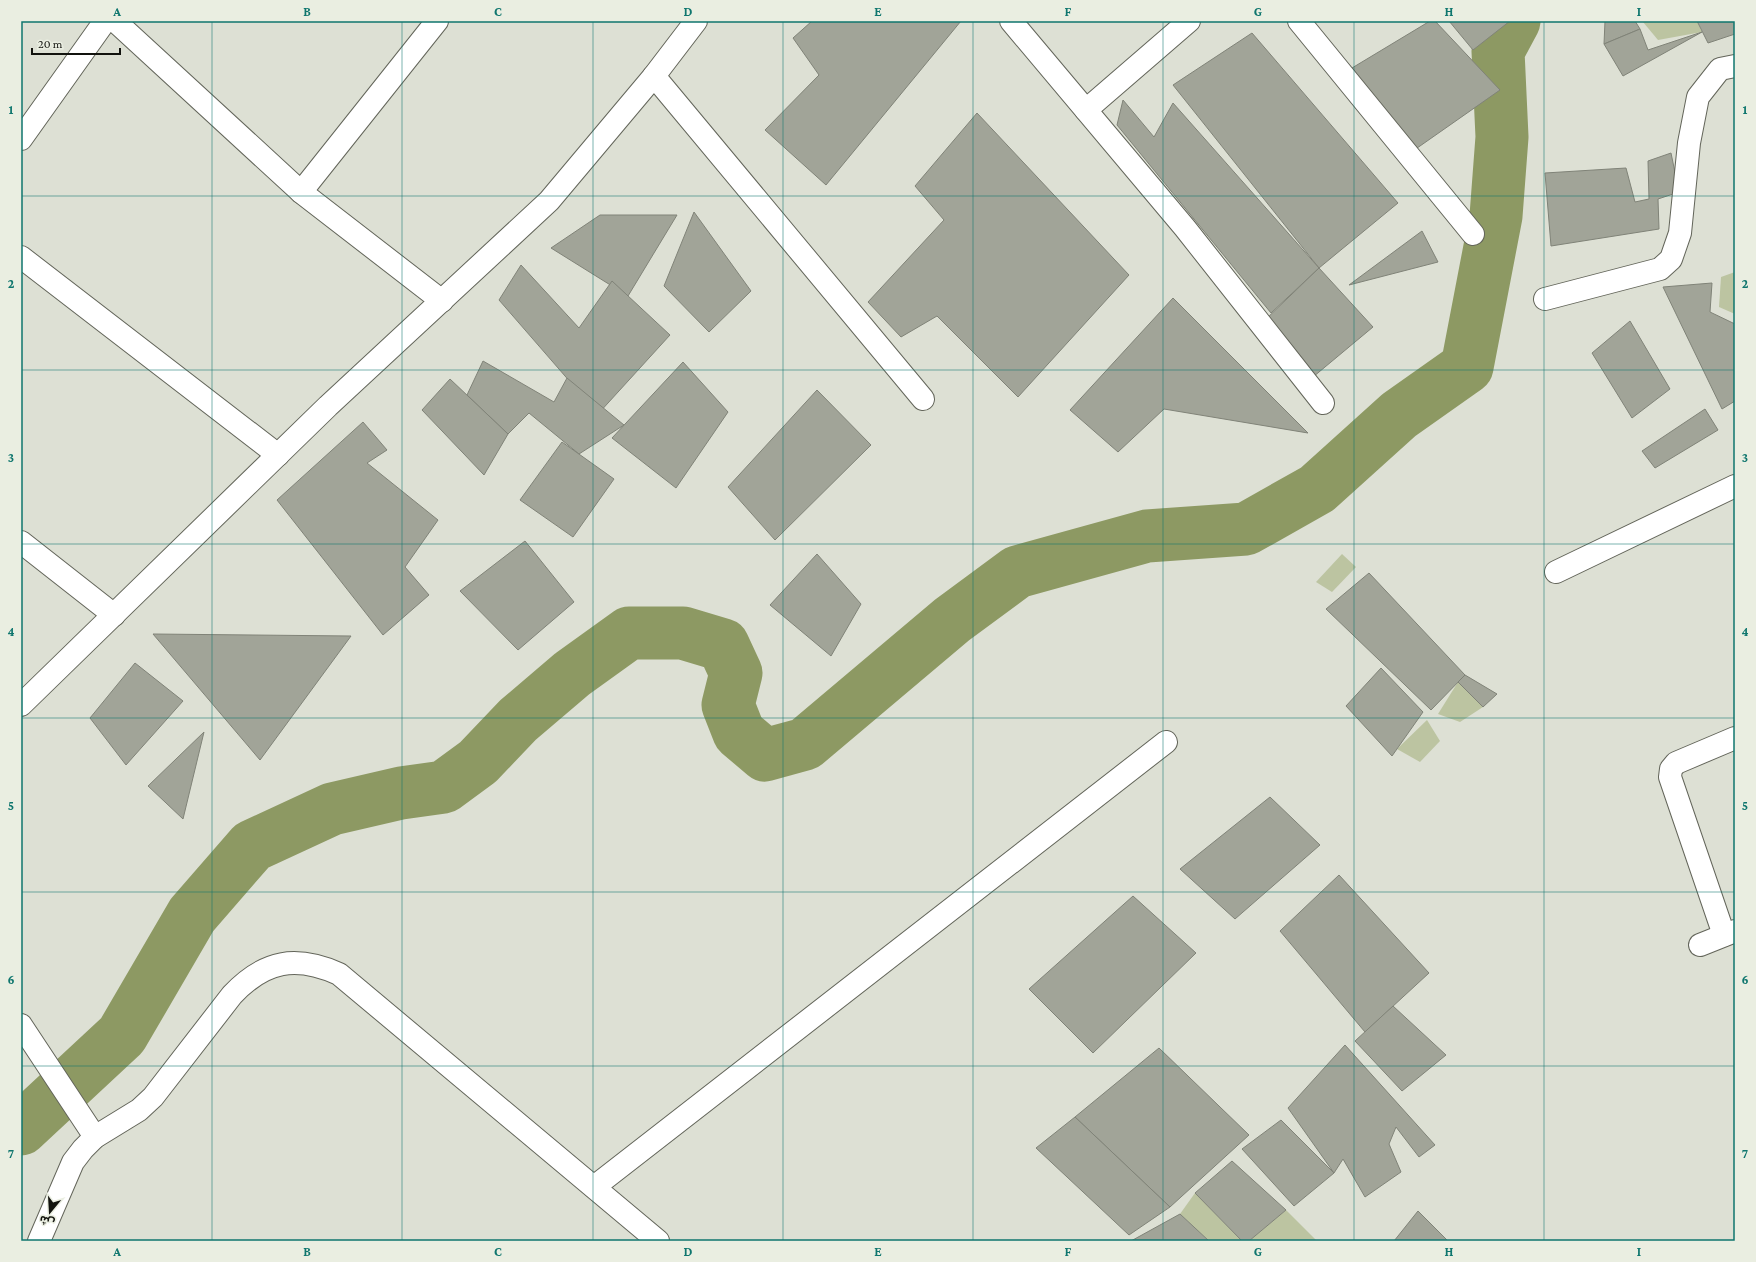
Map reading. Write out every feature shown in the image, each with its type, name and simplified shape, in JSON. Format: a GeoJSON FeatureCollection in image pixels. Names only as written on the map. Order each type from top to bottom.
{"type":"FeatureCollection","features":[{"type":"Feature","properties":{"kind":"street"},"geometry":{"type":"LineString","coordinates":[[21,140],[105,21]]}},
{"type":"Feature","properties":{"kind":"street"},"geometry":{"type":"LineString","coordinates":[[115,21],[301,192],[442,301]]}},
{"type":"Feature","properties":{"kind":"street"},"geometry":{"type":"LineString","coordinates":[[301,192],[437,21]]}},
{"type":"Feature","properties":{"kind":"street"},"geometry":{"type":"LineString","coordinates":[[21,705],[328,406],[549,201],[654,76],[696,21]]}},
{"type":"Feature","properties":{"kind":"street"},"geometry":{"type":"LineString","coordinates":[[1010,21],[1185,228],[1323,403]]}},
{"type":"Feature","properties":{"kind":"street"},"geometry":{"type":"LineString","coordinates":[[1086,110],[1189,21]]}},
{"type":"Feature","properties":{"kind":"street"},"geometry":{"type":"LineString","coordinates":[[1299,21],[1473,234]]}},
{"type":"Feature","properties":{"kind":"street"},"geometry":{"type":"LineString","coordinates":[[1545,299],[1660,269],[1671,259],[1680,233],[1689,142],[1698,97],[1720,69],[1735,66]]}},
{"type":"Feature","properties":{"kind":"street"},"geometry":{"type":"LineString","coordinates":[[654,76],[923,399]]}},
{"type":"Feature","properties":{"kind":"street"},"geometry":{"type":"LineString","coordinates":[[21,257],[278,455]]}},
{"type":"Feature","properties":{"kind":"street"},"geometry":{"type":"LineString","coordinates":[[1556,572],[1735,486]]}},
{"type":"Feature","properties":{"kind":"street"},"geometry":{"type":"LineString","coordinates":[[21,542],[114,615]]}},
{"type":"Feature","properties":{"kind":"street"},"geometry":{"type":"LineString","coordinates":[[1700,945],[1730,933],[1670,777],[1671,769],[1676,763],[1735,738]]}},
{"type":"Feature","properties":{"kind":"street"},"geometry":{"type":"LineString","coordinates":[[594,1187],[1166,742]]}},
{"type":"Feature","properties":{"kind":"street"},"geometry":{"type":"LineString","coordinates":[[39,1241],[73,1162],[83,1149],[95,1137],[130,1116],[152,1097],[232,995],[244,982],[273,966],[290,963],[307,963],[324,967],[339,974],[658,1241]]}},
{"type":"Feature","properties":{"kind":"street"},"geometry":{"type":"LineString","coordinates":[[21,1025],[95,1137]]}},
{"type":"Feature","properties":{"kind":"green space"},"geometry":{"type":"Polygon","coordinates":[[[1697,21],[1702,32],[1658,40],[1643,22],[1697,21]]]}},
{"type":"Feature","properties":{"kind":"green space"},"geometry":{"type":"Polygon","coordinates":[[[1735,272],[1735,314],[1719,307],[1721,277],[1735,272]]]}},
{"type":"Feature","properties":{"kind":"green space"},"geometry":{"type":"Polygon","coordinates":[[[1342,554],[1356,567],[1332,592],[1316,582],[1342,554]]]}},
{"type":"Feature","properties":{"kind":"green space"},"geometry":{"type":"Polygon","coordinates":[[[1458,682],[1483,707],[1460,722],[1438,714],[1458,682]]]}},
{"type":"Feature","properties":{"kind":"green space"},"geometry":{"type":"Polygon","coordinates":[[[1427,720],[1440,741],[1420,762],[1397,749],[1427,720]]]}},
{"type":"Feature","properties":{"kind":"green space"},"geometry":{"type":"Polygon","coordinates":[[[1195,1193],[1242,1241],[1209,1241],[1180,1214],[1195,1193]]]}},
{"type":"Feature","properties":{"kind":"green space"},"geometry":{"type":"Polygon","coordinates":[[[1286,1210],[1317,1241],[1249,1241],[1286,1210]]]}},
{"type":"Feature","properties":{"kind":"building"},"geometry":{"type":"Polygon","coordinates":[[[812,21],[961,21],[826,185],[765,130],[819,75],[793,38],[812,21]]]}},
{"type":"Feature","properties":{"kind":"building"},"geometry":{"type":"Polygon","coordinates":[[[1430,21],[1435,21],[1500,90],[1410,153],[1347,71],[1430,21]]]}},
{"type":"Feature","properties":{"kind":"building"},"geometry":{"type":"Polygon","coordinates":[[[1449,21],[1510,21],[1473,50],[1449,21]]]}},
{"type":"Feature","properties":{"kind":"building"},"geometry":{"type":"Polygon","coordinates":[[[1605,21],[1635,21],[1640,29],[1604,44],[1605,21]]]}},
{"type":"Feature","properties":{"kind":"building"},"geometry":{"type":"Polygon","coordinates":[[[1697,21],[1735,21],[1735,34],[1708,43],[1697,21]]]}},
{"type":"Feature","properties":{"kind":"building"},"geometry":{"type":"Polygon","coordinates":[[[1640,29],[1648,50],[1702,32],[1623,76],[1604,44],[1640,29]]]}},
{"type":"Feature","properties":{"kind":"building"},"geometry":{"type":"Polygon","coordinates":[[[1252,33],[1398,203],[1319,268],[1173,85],[1252,33]]]}},
{"type":"Feature","properties":{"kind":"building"},"geometry":{"type":"Polygon","coordinates":[[[1123,100],[1154,137],[1173,103],[1319,268],[1271,313],[1117,125],[1123,100]]]}},
{"type":"Feature","properties":{"kind":"building"},"geometry":{"type":"Polygon","coordinates":[[[977,113],[1129,275],[1018,397],[937,316],[901,337],[868,302],[944,220],[915,186],[977,113]]]}},
{"type":"Feature","properties":{"kind":"building"},"geometry":{"type":"Polygon","coordinates":[[[1671,153],[1679,192],[1658,199],[1659,229],[1551,246],[1545,173],[1626,168],[1635,202],[1649,199],[1648,161],[1671,153]]]}},
{"type":"Feature","properties":{"kind":"building"},"geometry":{"type":"Polygon","coordinates":[[[694,212],[751,291],[709,332],[664,286],[694,212]]]}},
{"type":"Feature","properties":{"kind":"building"},"geometry":{"type":"Polygon","coordinates":[[[600,215],[677,215],[628,296],[551,248],[600,215]]]}},
{"type":"Feature","properties":{"kind":"building"},"geometry":{"type":"Polygon","coordinates":[[[1422,231],[1438,262],[1349,285],[1422,231]]]}},
{"type":"Feature","properties":{"kind":"building"},"geometry":{"type":"Polygon","coordinates":[[[521,265],[579,328],[612,281],[670,335],[598,414],[499,300],[521,265]]]}},
{"type":"Feature","properties":{"kind":"building"},"geometry":{"type":"Polygon","coordinates":[[[1319,268],[1373,327],[1313,377],[1263,322],[1319,268]]]}},
{"type":"Feature","properties":{"kind":"building"},"geometry":{"type":"Polygon","coordinates":[[[1712,283],[1710,312],[1735,324],[1735,401],[1722,409],[1663,287],[1712,283]]]}},
{"type":"Feature","properties":{"kind":"building"},"geometry":{"type":"Polygon","coordinates":[[[1173,298],[1308,433],[1164,409],[1118,452],[1070,410],[1173,298]]]}},
{"type":"Feature","properties":{"kind":"building"},"geometry":{"type":"Polygon","coordinates":[[[1630,321],[1670,389],[1632,418],[1592,353],[1630,321]]]}},
{"type":"Feature","properties":{"kind":"building"},"geometry":{"type":"Polygon","coordinates":[[[483,361],[554,402],[567,378],[624,425],[579,454],[529,413],[508,434],[467,395],[483,361]]]}},
{"type":"Feature","properties":{"kind":"building"},"geometry":{"type":"Polygon","coordinates":[[[683,362],[728,412],[676,488],[612,438],[683,362]]]}},
{"type":"Feature","properties":{"kind":"building"},"geometry":{"type":"Polygon","coordinates":[[[450,379],[508,434],[484,475],[422,410],[450,379]]]}},
{"type":"Feature","properties":{"kind":"building"},"geometry":{"type":"Polygon","coordinates":[[[817,390],[871,445],[775,540],[728,487],[817,390]]]}},
{"type":"Feature","properties":{"kind":"building"},"geometry":{"type":"Polygon","coordinates":[[[1705,409],[1718,430],[1655,468],[1642,451],[1705,409]]]}},
{"type":"Feature","properties":{"kind":"building"},"geometry":{"type":"Polygon","coordinates":[[[363,422],[387,450],[367,463],[438,520],[405,567],[429,595],[383,635],[277,500],[363,422]]]}},
{"type":"Feature","properties":{"kind":"building"},"geometry":{"type":"Polygon","coordinates":[[[562,442],[614,479],[573,537],[520,500],[562,442]]]}},
{"type":"Feature","properties":{"kind":"building"},"geometry":{"type":"Polygon","coordinates":[[[525,541],[574,602],[518,650],[460,591],[525,541]]]}},
{"type":"Feature","properties":{"kind":"building"},"geometry":{"type":"Polygon","coordinates":[[[817,554],[861,604],[831,656],[770,605],[817,554]]]}},
{"type":"Feature","properties":{"kind":"building"},"geometry":{"type":"Polygon","coordinates":[[[1369,573],[1465,675],[1431,710],[1326,609],[1369,573]]]}},
{"type":"Feature","properties":{"kind":"building"},"geometry":{"type":"Polygon","coordinates":[[[153,634],[351,636],[260,760],[153,634]]]}},
{"type":"Feature","properties":{"kind":"building"},"geometry":{"type":"Polygon","coordinates":[[[135,663],[183,701],[126,765],[90,718],[135,663]]]}},
{"type":"Feature","properties":{"kind":"building"},"geometry":{"type":"Polygon","coordinates":[[[1381,668],[1423,712],[1392,756],[1346,706],[1381,668]]]}},
{"type":"Feature","properties":{"kind":"building"},"geometry":{"type":"Polygon","coordinates":[[[1465,675],[1497,694],[1483,707],[1458,682],[1465,675]]]}},
{"type":"Feature","properties":{"kind":"building"},"geometry":{"type":"Polygon","coordinates":[[[204,732],[183,819],[148,786],[204,732]]]}},
{"type":"Feature","properties":{"kind":"building"},"geometry":{"type":"Polygon","coordinates":[[[1270,797],[1320,845],[1235,919],[1180,869],[1270,797]]]}},
{"type":"Feature","properties":{"kind":"building"},"geometry":{"type":"Polygon","coordinates":[[[1339,875],[1429,973],[1365,1032],[1280,931],[1339,875]]]}},
{"type":"Feature","properties":{"kind":"building"},"geometry":{"type":"Polygon","coordinates":[[[1133,896],[1196,953],[1093,1053],[1029,989],[1133,896]]]}},
{"type":"Feature","properties":{"kind":"building"},"geometry":{"type":"Polygon","coordinates":[[[1393,1006],[1446,1055],[1402,1091],[1355,1041],[1393,1006]]]}},
{"type":"Feature","properties":{"kind":"building"},"geometry":{"type":"Polygon","coordinates":[[[1345,1045],[1435,1145],[1419,1157],[1396,1127],[1389,1144],[1401,1172],[1365,1197],[1343,1159],[1334,1173],[1288,1108],[1345,1045]]]}},
{"type":"Feature","properties":{"kind":"building"},"geometry":{"type":"Polygon","coordinates":[[[1159,1048],[1249,1135],[1170,1207],[1075,1117],[1159,1048]]]}},
{"type":"Feature","properties":{"kind":"building"},"geometry":{"type":"Polygon","coordinates":[[[1075,1117],[1170,1207],[1129,1235],[1036,1148],[1075,1117]]]}},
{"type":"Feature","properties":{"kind":"building"},"geometry":{"type":"Polygon","coordinates":[[[1281,1120],[1334,1173],[1294,1206],[1242,1149],[1281,1120]]]}},
{"type":"Feature","properties":{"kind":"building"},"geometry":{"type":"Polygon","coordinates":[[[1232,1161],[1286,1210],[1249,1241],[1242,1241],[1195,1193],[1232,1161]]]}},
{"type":"Feature","properties":{"kind":"building"},"geometry":{"type":"Polygon","coordinates":[[[1418,1211],[1448,1241],[1394,1241],[1418,1211]]]}},
{"type":"Feature","properties":{"kind":"building"},"geometry":{"type":"Polygon","coordinates":[[[1180,1214],[1209,1241],[1131,1241],[1180,1214]]]}},
{"type":"Feature","properties":{"kind":"waterway"},"geometry":{"type":"LineString","coordinates":[[21,1129],[122,1035],[192,915],[252,846],[332,809],[401,793],[444,787],[478,762],[518,720],[572,674],[629,633],[683,633],[723,645],[736,673],[728,705],[739,733],[765,755],[805,744],[952,620],[1017,572],[1147,536],[1246,529],[1317,489],[1399,415],[1467,367],[1496,216],[1502,137],[1498,51],[1514,21]]}}]}
